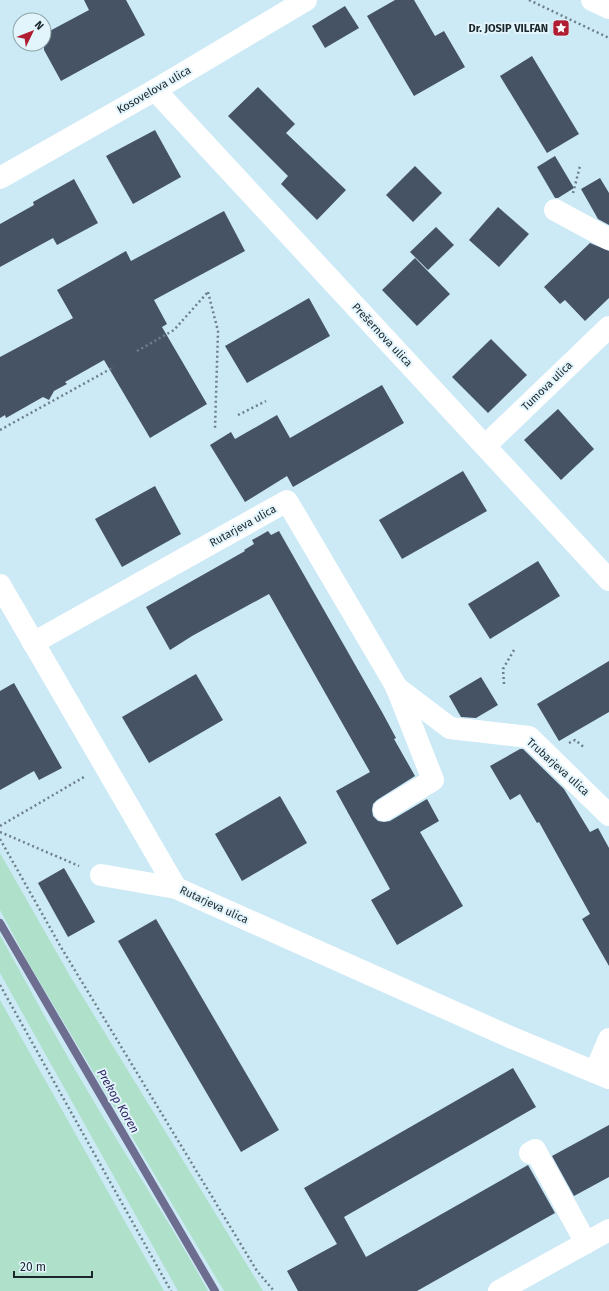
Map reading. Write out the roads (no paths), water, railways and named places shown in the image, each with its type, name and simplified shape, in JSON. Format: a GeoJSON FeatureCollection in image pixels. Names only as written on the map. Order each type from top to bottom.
{"type":"FeatureCollection","features":[{"type":"Feature","properties":{"kind":"street","name":"Kosovelova ulica"},"geometry":{"type":"LineString","coordinates":[[0,178],[155,90],[306,0]]}},
{"type":"Feature","properties":{"kind":"street"},"geometry":{"type":"LineString","coordinates":[[592,0],[609,8]]}},
{"type":"Feature","properties":{"kind":"street","name":"Prešernova ulica"},"geometry":{"type":"LineString","coordinates":[[155,90],[609,580]]}},
{"type":"Feature","properties":{"kind":"street"},"geometry":{"type":"LineString","coordinates":[[555,210],[609,240]]}},
{"type":"Feature","properties":{"kind":"street","name":"Tumova ulica"},"geometry":{"type":"LineString","coordinates":[[485,446],[609,327]]}},
{"type":"Feature","properties":{"kind":"street","name":"Rutarjeva ulica"},"geometry":{"type":"LineString","coordinates":[[33,644],[287,501],[396,686]]}},
{"type":"Feature","properties":{"kind":"street","name":"Rutarjeva ulica"},"geometry":{"type":"LineString","coordinates":[[0,585],[176,888],[510,1037],[602,1075]]}},
{"type":"Feature","properties":{"kind":"street"},"geometry":{"type":"LineString","coordinates":[[384,810],[433,780],[396,686]]}},
{"type":"Feature","properties":{"kind":"street","name":"Trubarjeva ulica"},"geometry":{"type":"LineString","coordinates":[[396,686],[450,728],[529,738],[609,815]]}},
{"type":"Feature","properties":{"kind":"street"},"geometry":{"type":"LineString","coordinates":[[101,876],[176,888]]}},
{"type":"Feature","properties":{"kind":"street"},"geometry":{"type":"LineString","coordinates":[[602,1075],[609,1038]]}},
{"type":"Feature","properties":{"kind":"street"},"geometry":{"type":"LineString","coordinates":[[530,1153],[535,1150],[586,1243]]}},
{"type":"Feature","properties":{"kind":"street"},"geometry":{"type":"LineString","coordinates":[[499,1291],[609,1230]]}},
{"type":"Feature","properties":{"kind":"waterway","name":"Prekop Koren"},"geometry":{"type":"LineString","coordinates":[[0,923],[215,1291]]}},
{"type":"Feature","properties":{"kind":"place","name":"Dr. JOSIP VILFAN"},"geometry":{"type":"Point","coordinates":[561,28]}}]}
